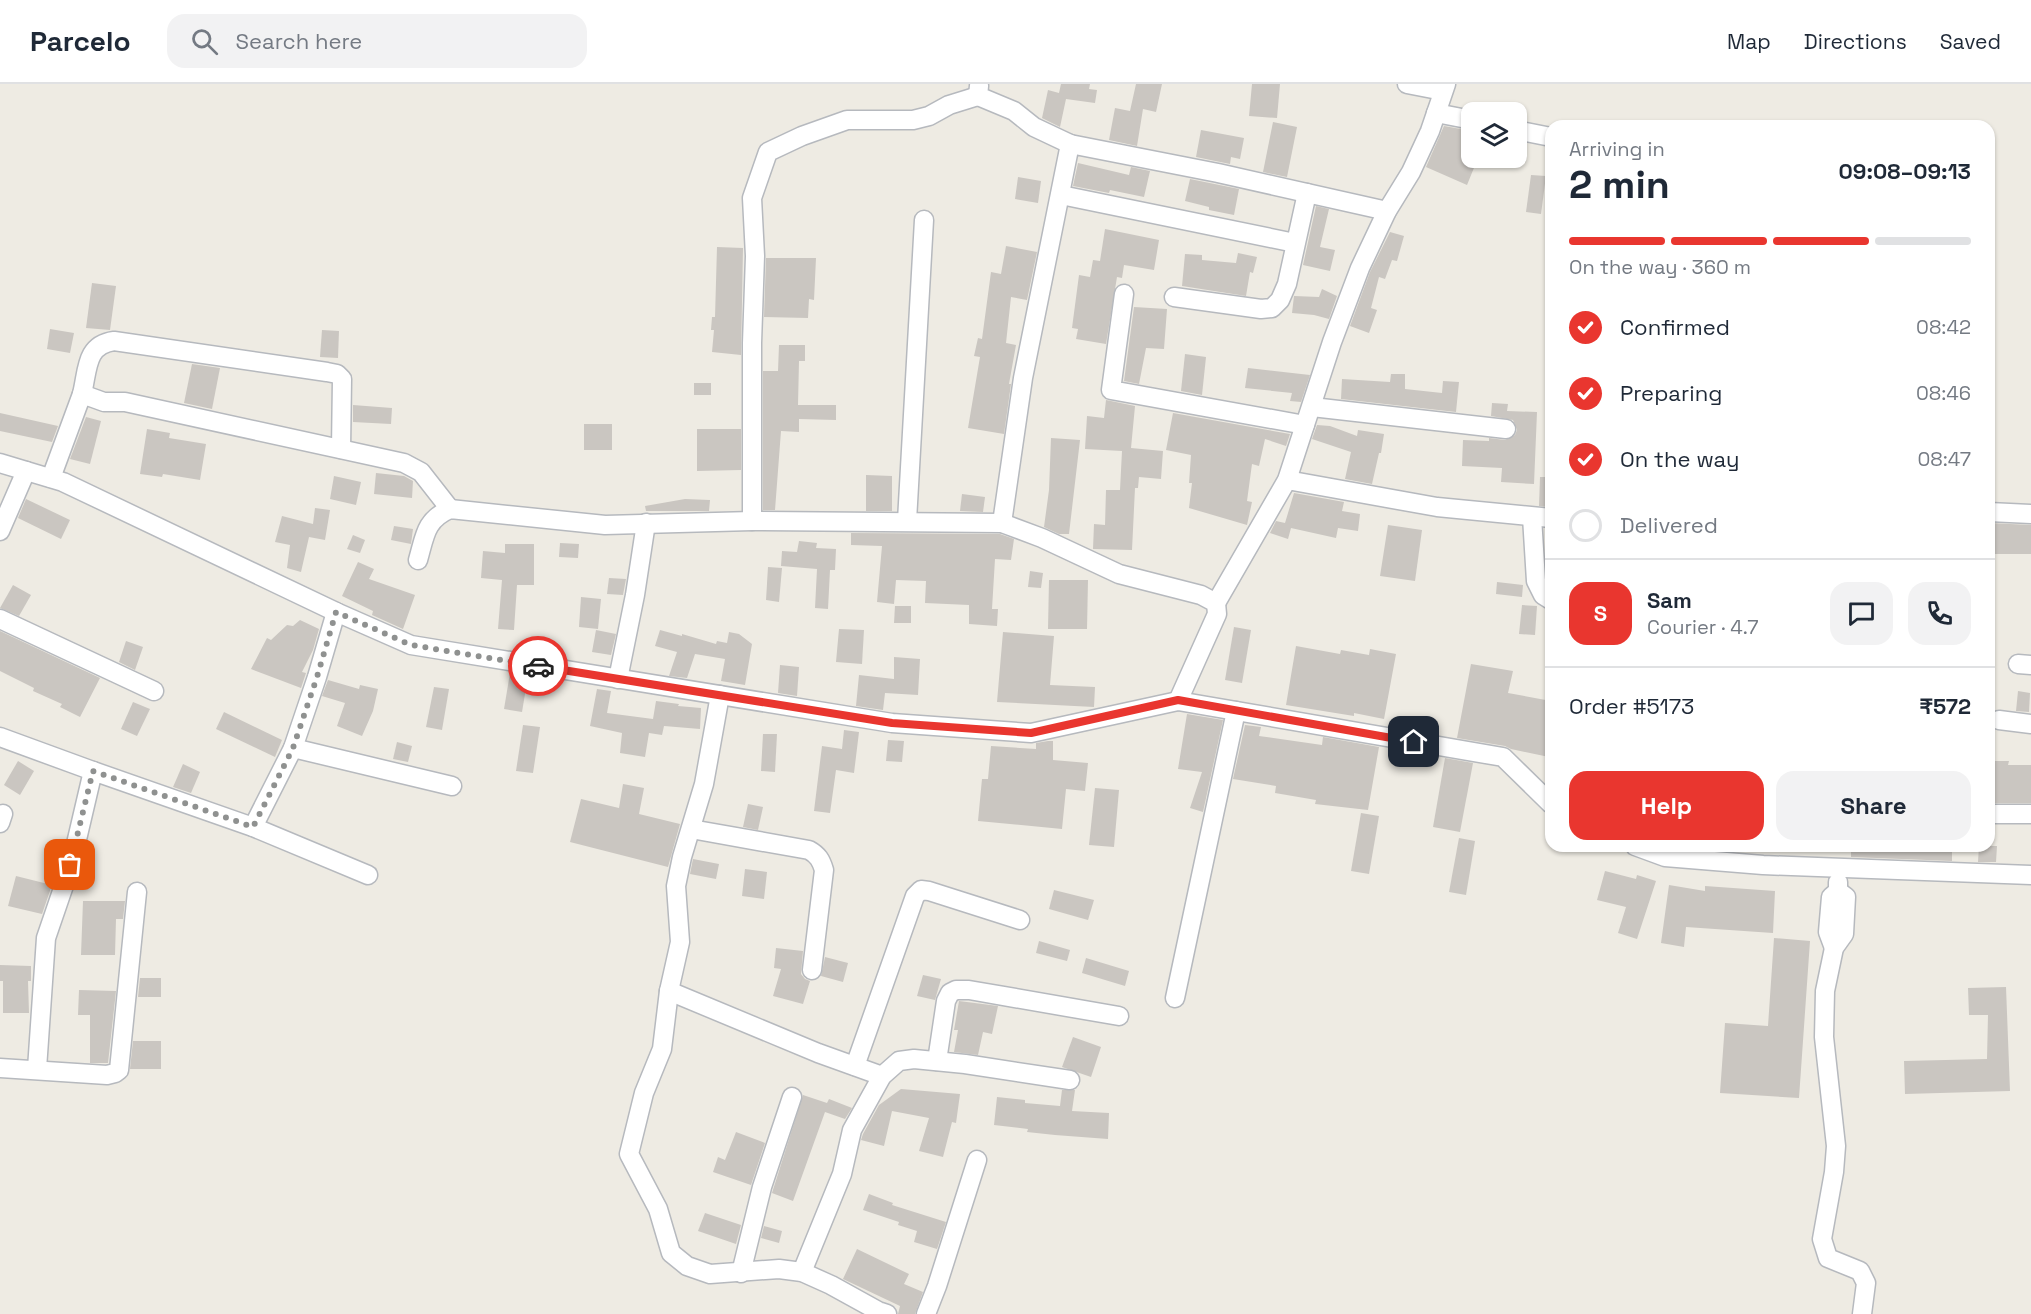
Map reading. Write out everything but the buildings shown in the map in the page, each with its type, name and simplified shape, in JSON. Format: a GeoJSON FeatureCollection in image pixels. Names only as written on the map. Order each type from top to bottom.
{"type":"FeatureCollection","features":[{"type":"Feature","properties":{"kind":"street"},"geometry":{"type":"LineString","coordinates":[[1178,700],[1217,614],[1216,603],[1287,480],[1332,342],[1360,268],[1387,211],[1411,172],[1445,87],[1407,84]]}},
{"type":"Feature","properties":{"kind":"street"},"geometry":{"type":"LineString","coordinates":[[752,520],[752,343],[755,256],[752,198],[768,152],[802,136],[846,120],[913,120],[929,116],[979,90],[1014,111],[1034,127],[1070,144],[1387,211]]}},
{"type":"Feature","properties":{"kind":"street"},"geometry":{"type":"LineString","coordinates":[[1436,113],[1461,118]]}},
{"type":"Feature","properties":{"kind":"street"},"geometry":{"type":"LineString","coordinates":[[1527,132],[1545,136]]}},
{"type":"Feature","properties":{"kind":"street"},"geometry":{"type":"LineString","coordinates":[[1002,523],[1023,378],[1070,144]]}},
{"type":"Feature","properties":{"kind":"street"},"geometry":{"type":"LineString","coordinates":[[1174,297],[1261,309],[1272,308],[1280,300],[1287,284],[1307,193]]}},
{"type":"Feature","properties":{"kind":"street"},"geometry":{"type":"LineString","coordinates":[[1061,195],[1295,243]]}},
{"type":"Feature","properties":{"kind":"street"},"geometry":{"type":"LineString","coordinates":[[907,521],[924,220]]}},
{"type":"Feature","properties":{"kind":"street"},"geometry":{"type":"LineString","coordinates":[[1124,294],[1111,390],[1305,425]]}},
{"type":"Feature","properties":{"kind":"street"},"geometry":{"type":"LineString","coordinates":[[51,478],[82,394],[92,351],[101,342],[114,340],[337,374],[342,379],[341,449]]}},
{"type":"Feature","properties":{"kind":"street"},"geometry":{"type":"LineString","coordinates":[[82,394],[104,402],[125,402],[404,463],[421,472],[450,509]]}},
{"type":"Feature","properties":{"kind":"street"},"geometry":{"type":"LineString","coordinates":[[1312,407],[1506,429]]}},
{"type":"Feature","properties":{"kind":"street"},"geometry":{"type":"LineString","coordinates":[[0,463],[63,482],[336,612],[411,645],[892,723],[1031,733],[1178,700],[1503,757],[1545,798]]}},
{"type":"Feature","properties":{"kind":"street"},"geometry":{"type":"LineString","coordinates":[[0,531],[26,471]]}},
{"type":"Feature","properties":{"kind":"street"},"geometry":{"type":"LineString","coordinates":[[1287,480],[1437,507],[1545,518]]}},
{"type":"Feature","properties":{"kind":"street"},"geometry":{"type":"LineString","coordinates":[[418,560],[430,522],[438,514],[450,509],[605,525],[752,520],[1002,523],[1042,538],[1119,574],[1201,595],[1216,603]]}},
{"type":"Feature","properties":{"kind":"street"},"geometry":{"type":"LineString","coordinates":[[1995,512],[2031,514]]}},
{"type":"Feature","properties":{"kind":"street"},"geometry":{"type":"LineString","coordinates":[[1532,517],[1536,581],[1545,596]]}},
{"type":"Feature","properties":{"kind":"street"},"geometry":{"type":"LineString","coordinates":[[618,679],[646,524]]}},
{"type":"Feature","properties":{"kind":"street"},"geometry":{"type":"LineString","coordinates":[[253,827],[293,748],[336,612]]}},
{"type":"Feature","properties":{"kind":"street"},"geometry":{"type":"LineString","coordinates":[[0,619],[154,691]]}},
{"type":"Feature","properties":{"kind":"street"},"geometry":{"type":"LineString","coordinates":[[720,695],[704,784],[676,886],[680,942],[669,991],[662,1049],[644,1093],[628,1154],[658,1209],[671,1253],[687,1266],[710,1274],[779,1269],[802,1272],[887,1314]]}},
{"type":"Feature","properties":{"kind":"street"},"geometry":{"type":"LineString","coordinates":[[1175,998],[1236,711]]}},
{"type":"Feature","properties":{"kind":"street"},"geometry":{"type":"LineString","coordinates":[[1999,720],[2031,724]]}},
{"type":"Feature","properties":{"kind":"street"},"geometry":{"type":"LineString","coordinates":[[0,737],[253,827],[368,875]]}},
{"type":"Feature","properties":{"kind":"street"},"geometry":{"type":"LineString","coordinates":[[293,748],[452,786]]}},
{"type":"Feature","properties":{"kind":"street"},"geometry":{"type":"LineString","coordinates":[[37,1069],[46,938],[70,865],[93,771]]}},
{"type":"Feature","properties":{"kind":"street"},"geometry":{"type":"LineString","coordinates":[[1995,814],[2031,814]]}},
{"type":"Feature","properties":{"kind":"street"},"geometry":{"type":"LineString","coordinates":[[691,829],[809,850],[817,854],[824,870],[812,970]]}},
{"type":"Feature","properties":{"kind":"street"},"geometry":{"type":"LineString","coordinates":[[1653,852],[1665,856],[1763,865],[2031,876]]}},
{"type":"Feature","properties":{"kind":"street"},"geometry":{"type":"LineString","coordinates":[[1838,868],[1838,891],[1831,897],[1828,932],[1834,948],[1825,991],[1824,1036],[1836,1146],[1834,1172],[1822,1239],[1828,1258],[1860,1271],[1866,1283],[1862,1314]]}},
{"type":"Feature","properties":{"kind":"street"},"geometry":{"type":"LineString","coordinates":[[855,1066],[915,896],[921,891],[929,891],[1020,920]]}},
{"type":"Feature","properties":{"kind":"street"},"geometry":{"type":"LineString","coordinates":[[0,1068],[107,1074],[119,1070],[136,892]]}},
{"type":"Feature","properties":{"kind":"street"},"geometry":{"type":"LineString","coordinates":[[937,1061],[946,1001],[950,993],[956,990],[969,990],[1119,1016]]}},
{"type":"Feature","properties":{"kind":"street"},"geometry":{"type":"LineString","coordinates":[[669,991],[818,1053],[882,1076]]}},
{"type":"Feature","properties":{"kind":"street"},"geometry":{"type":"LineString","coordinates":[[802,1272],[842,1174],[852,1130],[882,1076],[899,1061],[914,1059],[937,1061],[1070,1080]]}},
{"type":"Feature","properties":{"kind":"street"},"geometry":{"type":"LineString","coordinates":[[741,1273],[762,1187],[792,1097]]}},
{"type":"Feature","properties":{"kind":"street"},"geometry":{"type":"LineString","coordinates":[[926,1314],[977,1160]]}},
{"type":"Feature","properties":{"kind":"way so far"},"geometry":{"type":"LineString","coordinates":[[70,865],[93,771],[253,827],[293,748],[336,612],[411,645],[538,666]]}},
{"type":"Feature","properties":{"kind":"route"},"geometry":{"type":"LineString","coordinates":[[538,666],[892,723],[1031,733],[1178,700],[1414,742]]}}]}
